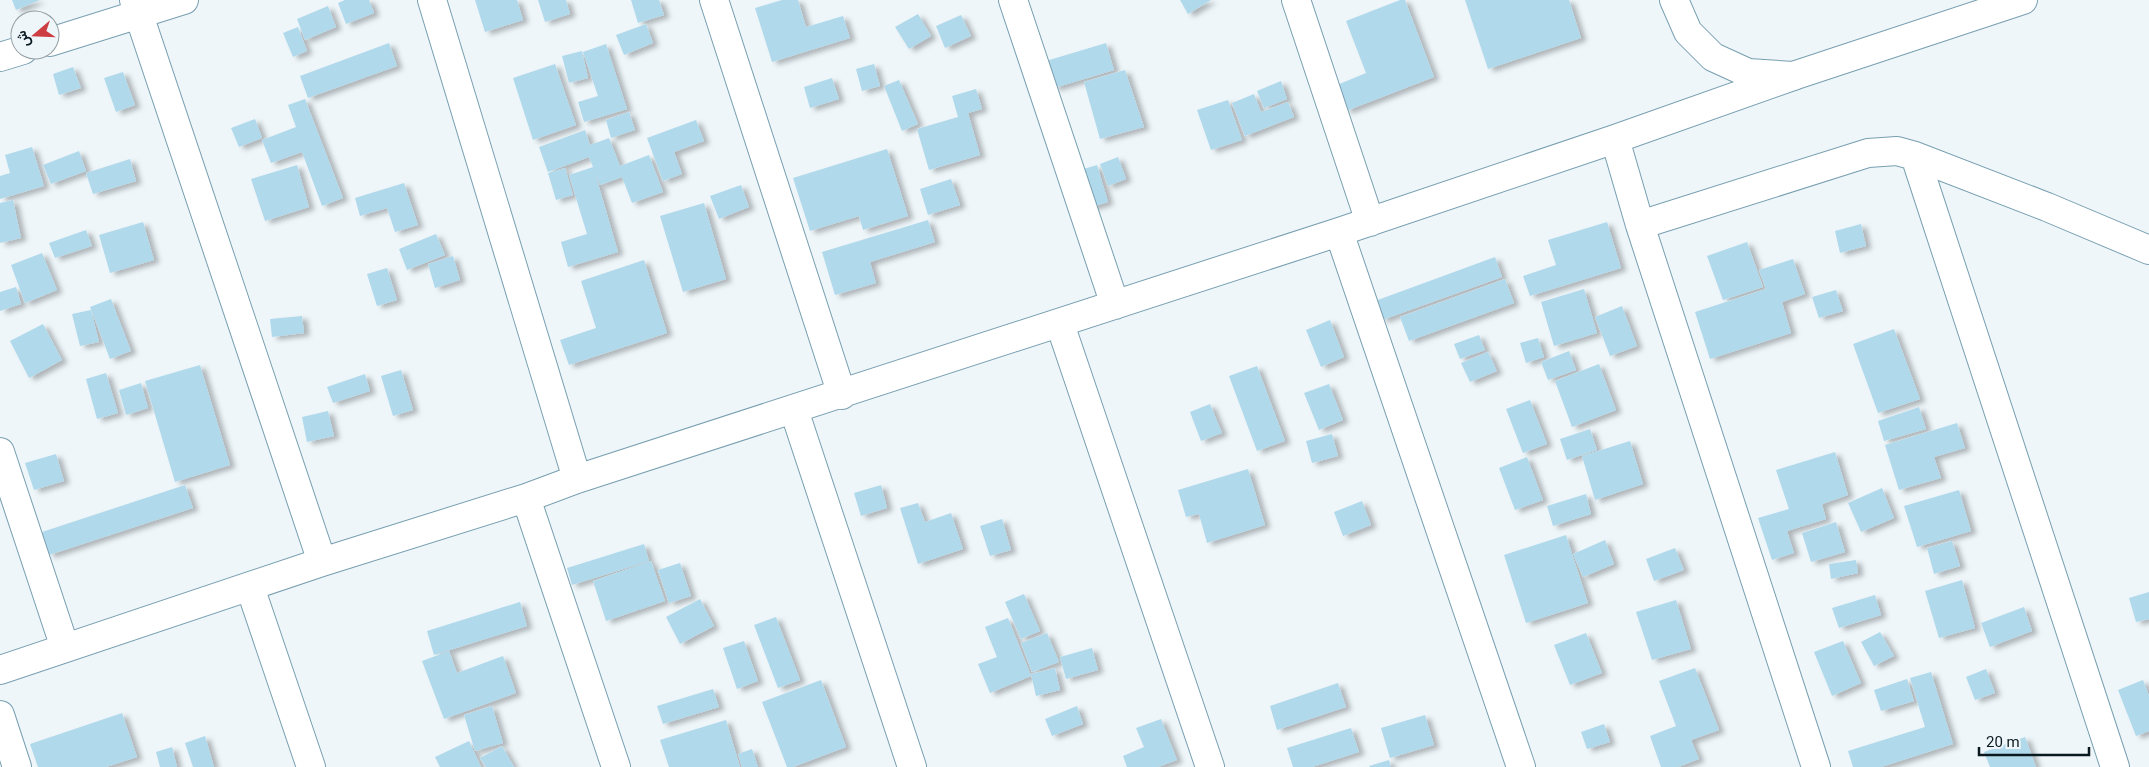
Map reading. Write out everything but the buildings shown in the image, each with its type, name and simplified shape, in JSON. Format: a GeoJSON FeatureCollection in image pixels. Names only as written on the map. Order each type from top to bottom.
{"type":"FeatureCollection","features":[{"type":"Feature","properties":{"kind":"street"},"geometry":{"type":"LineString","coordinates":[[60,38],[136,8],[184,0]]}},
{"type":"Feature","properties":{"kind":"street"},"geometry":{"type":"LineString","coordinates":[[432,0],[577,479]]}},
{"type":"Feature","properties":{"kind":"street"},"geometry":{"type":"LineString","coordinates":[[714,0],[842,395]]}},
{"type":"Feature","properties":{"kind":"street"},"geometry":{"type":"LineString","coordinates":[[1013,0],[1115,305]]}},
{"type":"Feature","properties":{"kind":"street"},"geometry":{"type":"LineString","coordinates":[[1296,0],[1370,222]]}},
{"type":"Feature","properties":{"kind":"street"},"geometry":{"type":"LineString","coordinates":[[1674,0],[1688,32],[1713,56],[1748,73],[1794,76]]}},
{"type":"Feature","properties":{"kind":"street"},"geometry":{"type":"LineString","coordinates":[[0,670],[322,562],[526,498],[577,479],[842,395],[1370,222],[1794,76],[2023,0]]}},
{"type":"Feature","properties":{"kind":"street"},"geometry":{"type":"LineString","coordinates":[[136,8],[322,562]]}},
{"type":"Feature","properties":{"kind":"street"},"geometry":{"type":"LineString","coordinates":[[1615,139],[1640,225],[1816,767]]}},
{"type":"Feature","properties":{"kind":"street"},"geometry":{"type":"LineString","coordinates":[[1640,225],[1868,153],[1896,151],[1915,156],[2047,206],[2149,250]]}},
{"type":"Feature","properties":{"kind":"street"},"geometry":{"type":"LineString","coordinates":[[1915,156],[2115,767]]}},
{"type":"Feature","properties":{"kind":"street"},"geometry":{"type":"LineString","coordinates":[[1339,232],[1521,767]]}},
{"type":"Feature","properties":{"kind":"street"},"geometry":{"type":"LineString","coordinates":[[1060,324],[1210,767]]}},
{"type":"Feature","properties":{"kind":"street"},"geometry":{"type":"LineString","coordinates":[[794,410],[912,767]]}},
{"type":"Feature","properties":{"kind":"street"},"geometry":{"type":"LineString","coordinates":[[0,452],[65,648]]}},
{"type":"Feature","properties":{"kind":"street"},"geometry":{"type":"LineString","coordinates":[[526,498],[616,767]]}},
{"type":"Feature","properties":{"kind":"street"},"geometry":{"type":"LineString","coordinates":[[250,587],[311,767]]}},
{"type":"Feature","properties":{"kind":"street"},"geometry":{"type":"LineString","coordinates":[[0,715],[17,767]]}}]}
